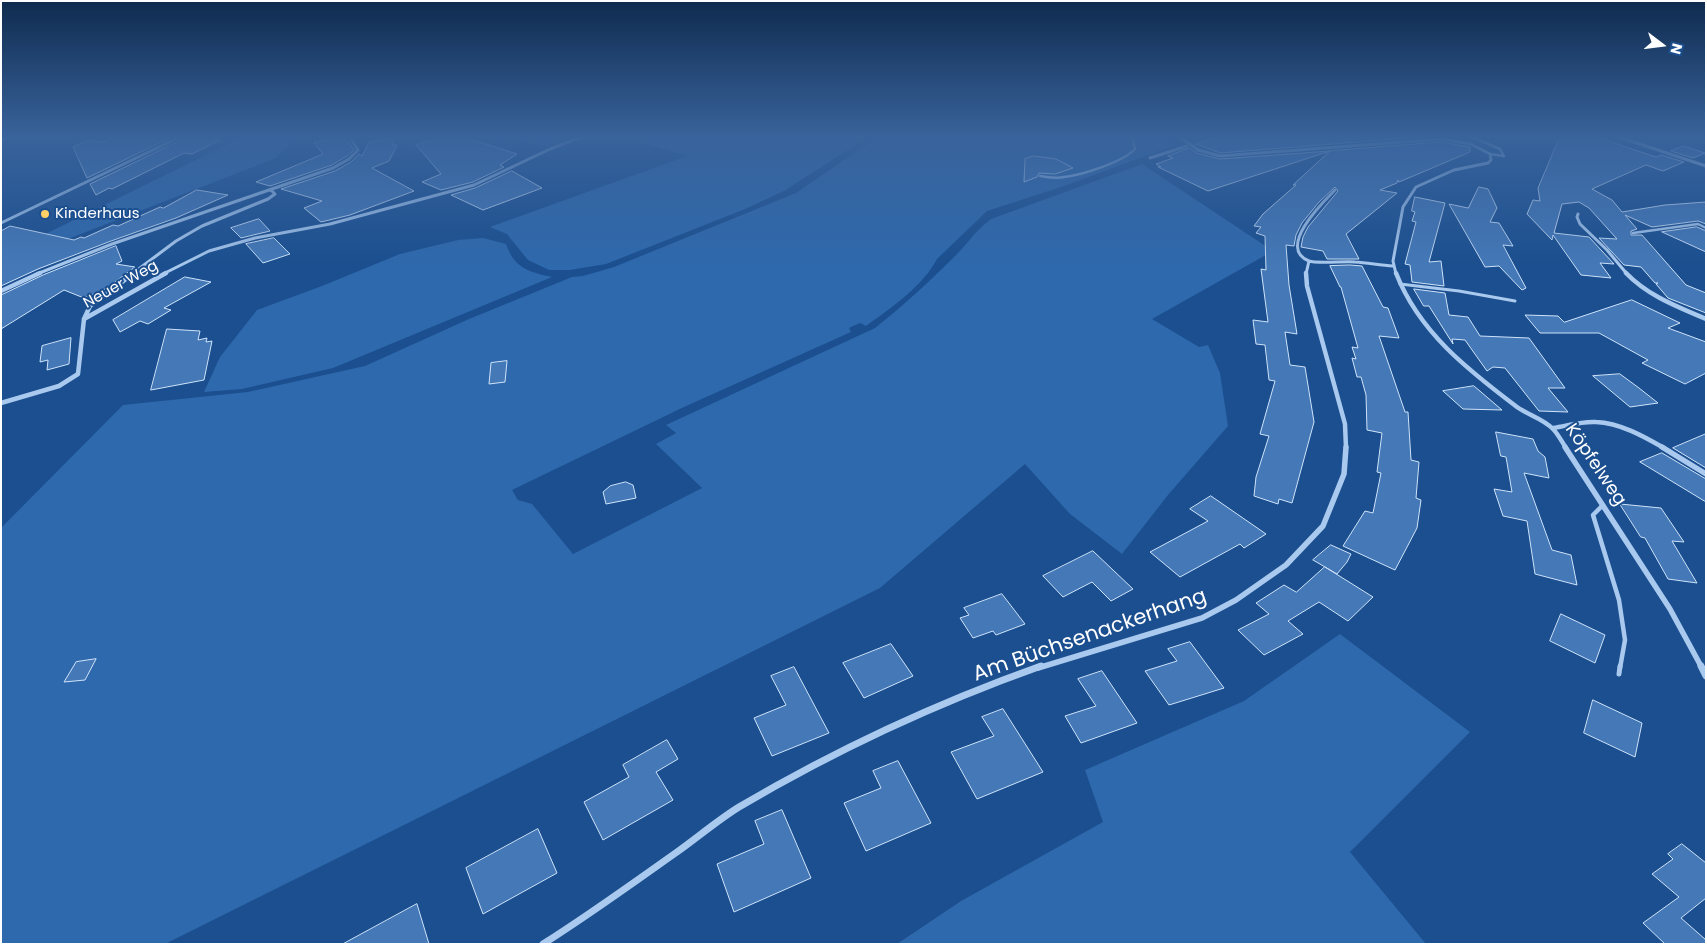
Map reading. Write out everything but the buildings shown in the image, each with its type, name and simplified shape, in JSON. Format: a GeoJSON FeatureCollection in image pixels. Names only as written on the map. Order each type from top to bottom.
{"type":"FeatureCollection","features":[{"type":"Feature","properties":{"kind":"street"},"geometry":{"type":"LineString","coordinates":[[1,223],[90,180]]}},
{"type":"Feature","properties":{"kind":"street"},"geometry":{"type":"LineString","coordinates":[[271,190],[296,180]]}},
{"type":"Feature","properties":{"kind":"street","name":"Neuer Weg"},"geometry":{"type":"LineString","coordinates":[[84,319],[185,262],[209,251],[255,238],[330,224],[474,185],[484,180]]}},
{"type":"Feature","properties":{"kind":"street"},"geometry":{"type":"LineString","coordinates":[[1335,190],[1306,219],[1297,244],[1298,252],[1302,258],[1309,261],[1356,262],[1393,266],[1403,207],[1416,188],[1433,180]]}},
{"type":"Feature","properties":{"kind":"street","name":"Neuer Weg"},"geometry":{"type":"LineString","coordinates":[[1,292],[130,238],[271,190],[275,194],[268,199],[202,226],[165,248],[136,273],[95,301],[90,306],[84,319]]}},
{"type":"Feature","properties":{"kind":"street"},"geometry":{"type":"LineString","coordinates":[[1578,214],[1577,217],[1580,224],[1634,282],[1665,301],[1706,319]]}},
{"type":"Feature","properties":{"kind":"street","name":"Am Büchsenackerhang"},"geometry":{"type":"LineString","coordinates":[[543,944],[588,916],[738,808],[842,752],[911,718],[1000,681],[1057,661],[1202,618],[1236,600],[1286,565],[1323,526],[1342,480],[1346,460],[1345,424],[1307,286],[1306,270],[1309,261]]}},
{"type":"Feature","properties":{"kind":"street","name":"Köpfelweg"},"geometry":{"type":"LineString","coordinates":[[1393,266],[1400,284],[1426,328],[1458,360],[1518,408],[1552,428],[1670,609],[1706,676]]}},
{"type":"Feature","properties":{"kind":"street"},"geometry":{"type":"LineString","coordinates":[[1,404],[59,386],[74,377],[80,368],[84,319]]}},
{"type":"Feature","properties":{"kind":"street"},"geometry":{"type":"LineString","coordinates":[[1552,428],[1592,422],[1619,427],[1641,436],[1706,474]]}},
{"type":"Feature","properties":{"kind":"lane"},"geometry":{"type":"LineString","coordinates":[[1633,232],[1698,224],[1706,228]]}},
{"type":"Feature","properties":{"kind":"lane"},"geometry":{"type":"LineString","coordinates":[[1400,284],[1459,291],[1515,301]]}},
{"type":"Feature","properties":{"kind":"lane"},"geometry":{"type":"LineString","coordinates":[[1603,505],[1593,514],[1619,600],[1625,640],[1619,674]]}},
{"type":"Feature","properties":{"kind":"shaded area"},"geometry":{"type":"Polygon","coordinates":[[[155,180],[219,180],[1,265],[1,256],[155,180]]]}},
{"type":"Feature","properties":{"kind":"shaded area"},"geometry":{"type":"Polygon","coordinates":[[[620,180],[801,180],[784,191],[745,209],[606,264],[570,270],[549,270],[528,260],[507,234],[490,227],[620,180]]]}},
{"type":"Feature","properties":{"kind":"shaded area"},"geometry":{"type":"Polygon","coordinates":[[[815,180],[1080,180],[987,211],[937,259],[924,278],[915,287],[866,326],[860,323],[849,328],[851,332],[684,407],[512,490],[518,500],[532,504],[573,554],[702,488],[656,444],[676,433],[666,425],[875,328],[926,284],[991,219],[1098,180],[1166,180],[1273,251],[1152,319],[1199,347],[1208,345],[1220,373],[1228,426],[1168,495],[1122,554],[1070,514],[1025,464],[880,588],[165,944],[1,944],[1,528],[123,405],[248,392],[365,366],[469,319],[572,277],[583,276],[614,267],[796,193],[815,180]]]}},
{"type":"Feature","properties":{"kind":"shaded area"},"geometry":{"type":"Polygon","coordinates":[[[483,238],[506,244],[513,259],[523,268],[552,277],[333,368],[242,389],[204,392],[220,357],[257,310],[400,254],[458,240],[483,238]]]}},
{"type":"Feature","properties":{"kind":"shaded area"},"geometry":{"type":"Polygon","coordinates":[[[1340,634],[1470,732],[1350,852],[1426,944],[897,944],[961,901],[1103,822],[1085,770],[1244,701],[1340,634]]]}},
{"type":"Feature","properties":{"kind":"place","name":"Kinderhaus"},"geometry":{"type":"Point","coordinates":[45,214]}}]}
